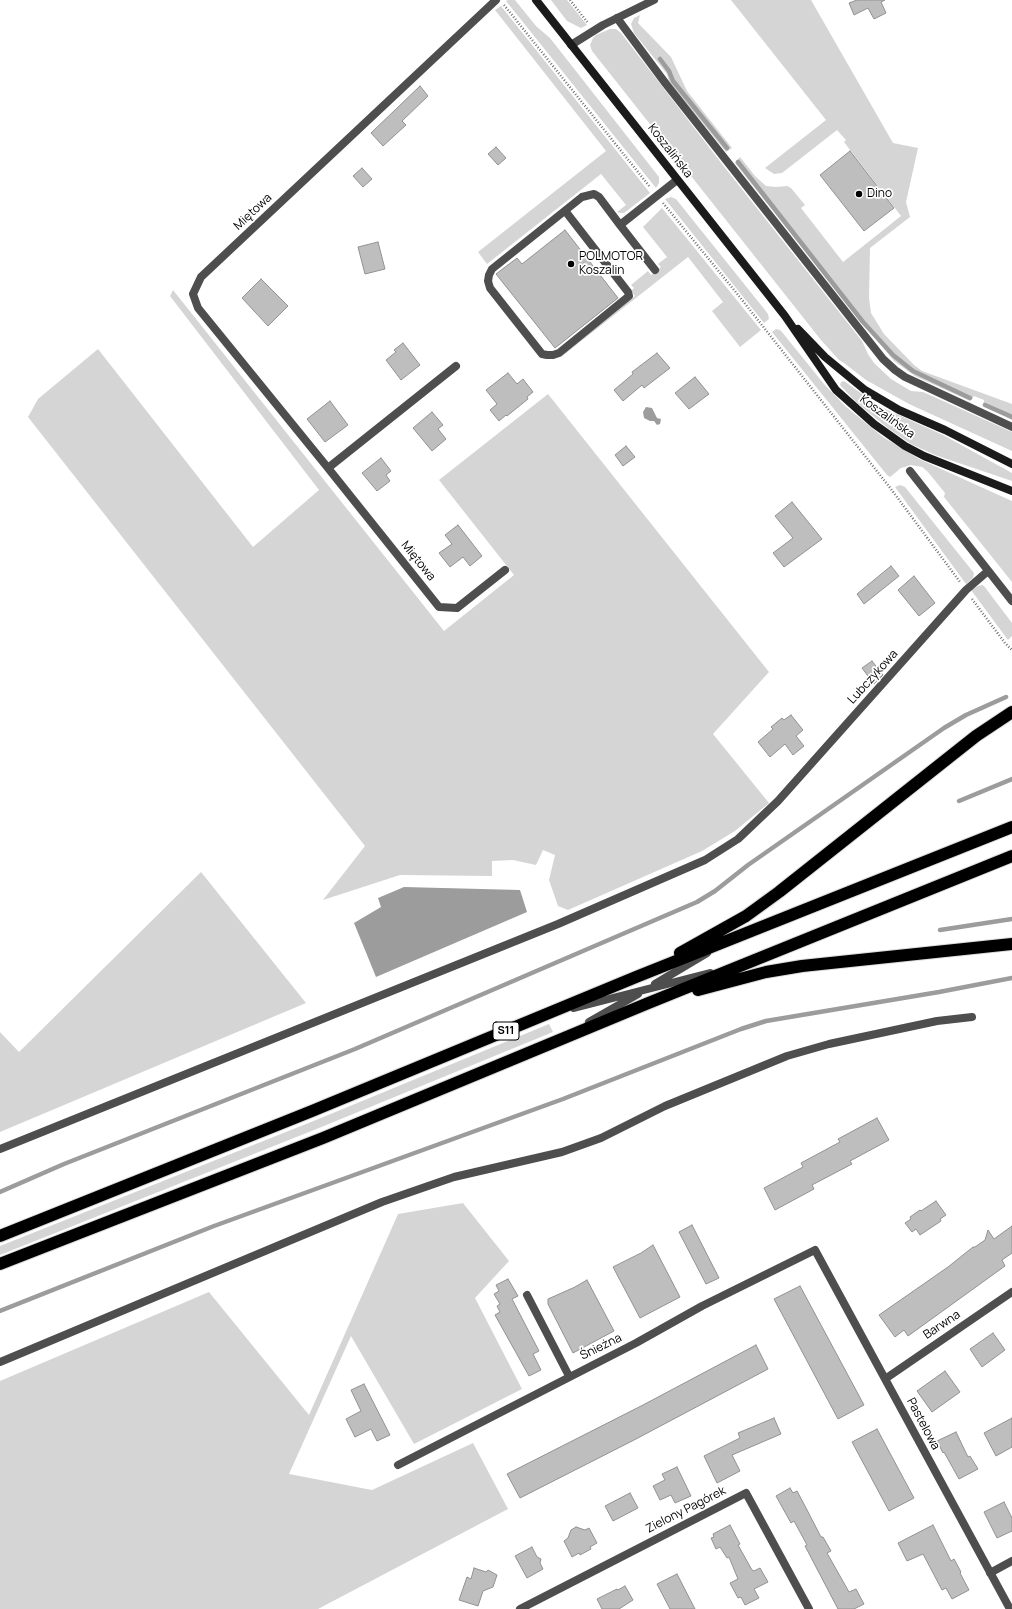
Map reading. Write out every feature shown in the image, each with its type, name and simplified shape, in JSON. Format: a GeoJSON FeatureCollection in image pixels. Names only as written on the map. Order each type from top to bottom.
{"type":"FeatureCollection","features":[{"type":"Feature","properties":{"kind":"highway"},"geometry":{"type":"LineString","coordinates":[[636,977],[746,916],[779,892],[976,736],[1012,712]]}},
{"type":"Feature","properties":{"kind":"highway","name":"S11"},"geometry":{"type":"LineString","coordinates":[[0,1236],[304,1114],[636,977],[1012,827]]}},
{"type":"Feature","properties":{"kind":"highway","name":"S11"},"geometry":{"type":"LineString","coordinates":[[0,1264],[323,1138],[738,966],[1012,856]]}},
{"type":"Feature","properties":{"kind":"highway"},"geometry":{"type":"LineString","coordinates":[[646,1004],[766,972],[802,966],[1012,944]]}},
{"type":"Feature","properties":{"kind":"main road","name":"Koszalińska"},"geometry":{"type":"LineString","coordinates":[[536,0],[785,316],[836,390],[892,438],[924,456],[1012,491]]}},
{"type":"Feature","properties":{"kind":"main road","name":"Koszalińska"},"geometry":{"type":"LineString","coordinates":[[785,316],[825,357],[865,390],[899,410],[945,430],[1012,464]]}},
{"type":"Feature","properties":{"kind":"street"},"geometry":{"type":"LineString","coordinates":[[571,45],[593,30],[654,0]]}},
{"type":"Feature","properties":{"kind":"street","name":"Miętowa"},"geometry":{"type":"LineString","coordinates":[[499,2],[201,277],[193,294],[198,308],[439,607],[457,608],[505,570]]}},
{"type":"Feature","properties":{"kind":"street"},"geometry":{"type":"LineString","coordinates":[[617,18],[666,84],[883,359],[905,377],[1012,427]]}},
{"type":"Feature","properties":{"kind":"street"},"geometry":{"type":"LineString","coordinates":[[620,225],[677,180]]}},
{"type":"Feature","properties":{"kind":"street"},"geometry":{"type":"LineString","coordinates":[[566,212],[628,292],[629,296],[558,353],[553,355],[542,354],[490,288],[488,281],[489,275],[492,269],[566,212],[582,197],[594,194],[599,197],[655,270]]}},
{"type":"Feature","properties":{"kind":"street"},"geometry":{"type":"LineString","coordinates":[[328,468],[456,366]]}},
{"type":"Feature","properties":{"kind":"street"},"geometry":{"type":"LineString","coordinates":[[910,471],[1012,601]]}},
{"type":"Feature","properties":{"kind":"street","name":"Lubczykowa"},"geometry":{"type":"LineString","coordinates":[[0,1149],[551,927],[705,860],[738,839],[778,801],[966,590],[988,571]]}},
{"type":"Feature","properties":{"kind":"street"},"geometry":{"type":"LineString","coordinates":[[563,1038],[729,941]]}},
{"type":"Feature","properties":{"kind":"street"},"geometry":{"type":"LineString","coordinates":[[542,1016],[738,966]]}},
{"type":"Feature","properties":{"kind":"street"},"geometry":{"type":"LineString","coordinates":[[0,1362],[382,1202],[454,1177],[562,1152],[601,1138],[665,1106],[787,1056],[829,1044],[891,1030],[972,1016]]}},
{"type":"Feature","properties":{"kind":"street","name":"Śnieżna"},"geometry":{"type":"LineString","coordinates":[[398,1465],[636,1343],[702,1306],[815,1250]]}},
{"type":"Feature","properties":{"kind":"street","name":"Pastelowa"},"geometry":{"type":"LineString","coordinates":[[815,1250],[1010,1609]]}},
{"type":"Feature","properties":{"kind":"street","name":"Barwna"},"geometry":{"type":"LineString","coordinates":[[885,1379],[1012,1292]]}},
{"type":"Feature","properties":{"kind":"street"},"geometry":{"type":"LineString","coordinates":[[527,1295],[569,1376]]}},
{"type":"Feature","properties":{"kind":"street","name":"Zielony Pagórek"},"geometry":{"type":"LineString","coordinates":[[520,1609],[746,1493],[809,1609]]}},
{"type":"Feature","properties":{"kind":"street"},"geometry":{"type":"LineString","coordinates":[[990,1573],[1012,1561]]}},
{"type":"Feature","properties":{"kind":"path"},"geometry":{"type":"LineString","coordinates":[[570,0],[593,30]]}},
{"type":"Feature","properties":{"kind":"path"},"geometry":{"type":"LineString","coordinates":[[499,2],[734,290],[930,539],[1005,643],[1012,650]]}},
{"type":"Feature","properties":{"kind":"shaded area"},"geometry":{"type":"Polygon","coordinates":[[[515,0],[536,26],[550,38],[659,177],[659,183],[656,188],[506,1],[515,0]]]}},
{"type":"Feature","properties":{"kind":"shaded area"},"geometry":{"type":"Polygon","coordinates":[[[551,0],[567,0],[587,25],[581,28],[567,21],[551,0]]]}},
{"type":"Feature","properties":{"kind":"shaded area"},"geometry":{"type":"Polygon","coordinates":[[[731,0],[811,0],[893,143],[918,148],[906,202],[910,217],[870,248],[869,298],[871,313],[884,334],[914,365],[922,371],[1012,404],[1012,420],[983,406],[984,400],[974,396],[970,401],[915,376],[894,361],[735,163],[740,157],[755,176],[766,186],[787,186],[791,188],[805,205],[801,208],[843,262],[901,216],[844,142],[846,140],[837,130],[782,173],[774,174],[765,168],[826,120],[731,0]]]}},
{"type":"Feature","properties":{"kind":"shaded area"},"geometry":{"type":"Polygon","coordinates":[[[501,6],[650,193],[624,213],[617,212],[626,205],[601,174],[487,264],[478,252],[606,151],[495,10],[501,6]]]}},
{"type":"Feature","properties":{"kind":"shaded area"},"geometry":{"type":"Polygon","coordinates":[[[640,15],[638,23],[671,57],[687,91],[732,148],[726,152],[669,82],[667,74],[634,33],[631,24],[634,18],[640,15]]]}},
{"type":"Feature","properties":{"kind":"shaded area"},"geometry":{"type":"Polygon","coordinates":[[[610,29],[616,29],[621,33],[862,341],[874,363],[891,379],[911,391],[923,392],[1012,432],[1012,451],[909,404],[866,380],[839,360],[821,340],[592,51],[590,45],[593,38],[596,35],[610,29]]]}},
{"type":"Feature","properties":{"kind":"shaded area"},"geometry":{"type":"Polygon","coordinates":[[[671,197],[676,199],[768,314],[769,319],[764,323],[665,199],[671,197]]]}},
{"type":"Feature","properties":{"kind":"shaded area"},"geometry":{"type":"Polygon","coordinates":[[[662,208],[761,330],[740,347],[712,311],[723,302],[688,257],[561,357],[560,355],[635,296],[631,291],[634,288],[631,285],[648,271],[651,275],[661,267],[658,264],[667,257],[643,227],[662,208]]]}},
{"type":"Feature","properties":{"kind":"shaded area"},"geometry":{"type":"Polygon","coordinates":[[[173,290],[444,631],[514,575],[439,480],[548,394],[769,672],[713,734],[769,803],[735,831],[702,851],[568,910],[558,906],[549,880],[555,855],[543,850],[536,865],[513,860],[492,861],[492,876],[400,875],[323,900],[365,846],[28,417],[38,399],[98,349],[253,547],[319,490],[170,296],[173,290]]]}},
{"type":"Feature","properties":{"kind":"shaded area"},"geometry":{"type":"Polygon","coordinates":[[[776,329],[782,332],[824,384],[845,406],[883,437],[919,459],[1012,501],[1012,582],[944,497],[945,493],[928,472],[922,467],[911,465],[901,468],[890,477],[887,475],[772,332],[776,329]]]}},
{"type":"Feature","properties":{"kind":"shaded area"},"geometry":{"type":"Polygon","coordinates":[[[844,381],[883,408],[943,435],[1012,473],[1012,481],[935,455],[911,444],[889,429],[856,402],[840,385],[841,382],[844,381]]]}},
{"type":"Feature","properties":{"kind":"shaded area"},"geometry":{"type":"Polygon","coordinates":[[[646,407],[652,408],[657,418],[661,419],[660,424],[657,425],[654,421],[644,418],[643,412],[646,407]]]}},
{"type":"Feature","properties":{"kind":"shaded area"},"geometry":{"type":"Polygon","coordinates":[[[900,485],[905,487],[974,573],[973,578],[966,584],[895,487],[900,485]]]}},
{"type":"Feature","properties":{"kind":"shaded area"},"geometry":{"type":"Polygon","coordinates":[[[982,585],[1012,623],[1012,636],[1008,640],[971,590],[982,585]]]}},
{"type":"Feature","properties":{"kind":"shaded area"},"geometry":{"type":"Polygon","coordinates":[[[201,872],[306,1003],[0,1132],[0,1032],[19,1052],[201,872]]]}},
{"type":"Feature","properties":{"kind":"shaded area"},"geometry":{"type":"Polygon","coordinates":[[[404,887],[520,890],[527,912],[376,977],[354,923],[381,907],[378,898],[404,887]]]}},
{"type":"Feature","properties":{"kind":"shaded area"},"geometry":{"type":"Polygon","coordinates":[[[549,1024],[553,1032],[319,1128],[0,1255],[0,1246],[316,1120],[549,1024]]]}},
{"type":"Feature","properties":{"kind":"shaded area"},"geometry":{"type":"Polygon","coordinates":[[[463,1203],[509,1261],[475,1298],[522,1389],[414,1444],[351,1336],[289,1474],[372,1490],[473,1443],[508,1509],[318,1609],[0,1609],[0,1381],[209,1292],[309,1415],[398,1214],[463,1203]]]}},
{"type":"Feature","properties":{"kind":"building"},"geometry":{"type":"Polygon","coordinates":[[[857,0],[885,0],[881,2],[886,13],[874,19],[868,8],[854,15],[849,3],[857,0]]]}},
{"type":"Feature","properties":{"kind":"building"},"geometry":{"type":"Polygon","coordinates":[[[420,86],[428,96],[402,121],[406,125],[383,146],[371,133],[420,86]]]}},
{"type":"Feature","properties":{"kind":"building"},"geometry":{"type":"Polygon","coordinates":[[[496,147],[506,158],[498,165],[488,154],[496,147]]]}},
{"type":"Feature","properties":{"kind":"building","name":"Dino"},"geometry":{"type":"Polygon","coordinates":[[[850,151],[894,208],[864,231],[820,175],[850,151]]]}},
{"type":"Feature","properties":{"kind":"building"},"geometry":{"type":"Polygon","coordinates":[[[362,168],[372,179],[363,187],[353,176],[362,168]]]}},
{"type":"Feature","properties":{"kind":"building"},"geometry":{"type":"Polygon","coordinates":[[[565,230],[618,298],[555,348],[496,274],[517,258],[522,264],[565,230]]]}},
{"type":"Feature","properties":{"kind":"building"},"geometry":{"type":"Polygon","coordinates":[[[378,242],[385,269],[365,274],[358,247],[378,242]]]}},
{"type":"Feature","properties":{"kind":"building"},"geometry":{"type":"Polygon","coordinates":[[[261,279],[288,306],[268,326],[242,298],[261,279]]]}},
{"type":"Feature","properties":{"kind":"building"},"geometry":{"type":"Polygon","coordinates":[[[403,343],[420,365],[401,380],[386,360],[396,352],[394,350],[403,343]]]}},
{"type":"Feature","properties":{"kind":"building"},"geometry":{"type":"Polygon","coordinates":[[[657,353],[670,368],[644,388],[642,385],[623,401],[614,390],[633,374],[632,372],[657,353]]]}},
{"type":"Feature","properties":{"kind":"building"},"geometry":{"type":"Polygon","coordinates":[[[508,373],[517,384],[523,379],[533,392],[527,397],[528,399],[499,421],[490,410],[497,404],[486,390],[508,373]]]}},
{"type":"Feature","properties":{"kind":"building"},"geometry":{"type":"Polygon","coordinates":[[[695,377],[709,394],[689,409],[675,393],[695,377]]]}},
{"type":"Feature","properties":{"kind":"building"},"geometry":{"type":"Polygon","coordinates":[[[330,401],[348,425],[325,442],[307,419],[330,401]]]}},
{"type":"Feature","properties":{"kind":"building"},"geometry":{"type":"Polygon","coordinates":[[[432,412],[443,425],[438,429],[446,439],[432,451],[413,428],[432,412]]]}},
{"type":"Feature","properties":{"kind":"building"},"geometry":{"type":"Polygon","coordinates":[[[626,446],[635,457],[623,466],[615,455],[626,446]]]}},
{"type":"Feature","properties":{"kind":"building"},"geometry":{"type":"Polygon","coordinates":[[[381,458],[391,471],[386,475],[390,481],[377,491],[362,473],[381,458]]]}},
{"type":"Feature","properties":{"kind":"building"},"geometry":{"type":"Polygon","coordinates":[[[792,502],[822,539],[784,567],[773,553],[793,538],[775,516],[792,502]]]}},
{"type":"Feature","properties":{"kind":"building"},"geometry":{"type":"Polygon","coordinates":[[[458,525],[482,556],[470,566],[463,557],[450,567],[439,553],[452,544],[445,535],[458,525]]]}},
{"type":"Feature","properties":{"kind":"building"},"geometry":{"type":"Polygon","coordinates":[[[891,566],[899,576],[864,604],[857,594],[891,566]]]}},
{"type":"Feature","properties":{"kind":"building"},"geometry":{"type":"Polygon","coordinates":[[[914,576],[935,603],[919,616],[898,590],[914,576]]]}},
{"type":"Feature","properties":{"kind":"building"},"geometry":{"type":"Polygon","coordinates":[[[872,661],[883,675],[874,684],[862,668],[872,661]]]}},
{"type":"Feature","properties":{"kind":"building"},"geometry":{"type":"Polygon","coordinates":[[[791,715],[803,730],[796,736],[804,746],[793,755],[785,744],[770,757],[758,742],[773,729],[771,727],[782,718],[784,720],[791,715]]]}},
{"type":"Feature","properties":{"kind":"building"},"geometry":{"type":"Polygon","coordinates":[[[877,1118],[889,1140],[850,1161],[852,1164],[812,1185],[814,1189],[775,1210],[764,1188],[803,1167],[801,1163],[840,1142],[838,1139],[877,1118]]]}},
{"type":"Feature","properties":{"kind":"building"},"geometry":{"type":"Polygon","coordinates":[[[936,1201],[946,1215],[940,1219],[941,1221],[920,1235],[916,1229],[912,1232],[905,1223],[911,1219],[910,1217],[936,1201]]]}},
{"type":"Feature","properties":{"kind":"building"},"geometry":{"type":"Polygon","coordinates":[[[692,1225],[719,1278],[706,1284],[679,1232],[692,1225]]]}},
{"type":"Feature","properties":{"kind":"building"},"geometry":{"type":"Polygon","coordinates":[[[1012,1226],[1012,1253],[1002,1260],[1005,1266],[908,1336],[904,1330],[895,1337],[879,1315],[948,1267],[973,1247],[985,1240],[988,1230],[994,1239],[1012,1226]]]}},
{"type":"Feature","properties":{"kind":"building"},"geometry":{"type":"Polygon","coordinates":[[[653,1245],[680,1297],[640,1318],[613,1267],[641,1253],[653,1245]]]}},
{"type":"Feature","properties":{"kind":"building"},"geometry":{"type":"Polygon","coordinates":[[[508,1279],[518,1296],[512,1299],[539,1351],[533,1354],[541,1370],[529,1376],[495,1315],[500,1312],[497,1306],[500,1304],[494,1294],[499,1291],[496,1285],[508,1279]]]}},
{"type":"Feature","properties":{"kind":"building"},"geometry":{"type":"Polygon","coordinates":[[[587,1280],[614,1331],[573,1353],[548,1304],[548,1299],[587,1280]]]}},
{"type":"Feature","properties":{"kind":"building"},"geometry":{"type":"Polygon","coordinates":[[[800,1286],[864,1405],[838,1419],[774,1299],[800,1286]]]}},
{"type":"Feature","properties":{"kind":"building"},"geometry":{"type":"Polygon","coordinates":[[[993,1333],[1005,1350],[982,1367],[970,1349],[993,1333]]]}},
{"type":"Feature","properties":{"kind":"building"},"geometry":{"type":"Polygon","coordinates":[[[756,1345],[768,1369],[520,1498],[507,1474],[643,1405],[756,1345]]]}},
{"type":"Feature","properties":{"kind":"building"},"geometry":{"type":"Polygon","coordinates":[[[945,1371],[960,1392],[932,1412],[917,1391],[945,1371]]]}},
{"type":"Feature","properties":{"kind":"building"},"geometry":{"type":"Polygon","coordinates":[[[364,1384],[390,1435],[377,1441],[371,1429],[355,1437],[346,1419],[361,1411],[351,1390],[364,1384]]]}},
{"type":"Feature","properties":{"kind":"building"},"geometry":{"type":"Polygon","coordinates":[[[774,1418],[781,1434],[732,1455],[740,1471],[717,1483],[704,1456],[740,1438],[738,1433],[774,1418]]]}},
{"type":"Feature","properties":{"kind":"building"},"geometry":{"type":"Polygon","coordinates":[[[1012,1418],[1012,1447],[996,1456],[984,1433],[1012,1418]]]}},
{"type":"Feature","properties":{"kind":"building"},"geometry":{"type":"Polygon","coordinates":[[[877,1429],[914,1498],[889,1511],[852,1442],[877,1429]]]}},
{"type":"Feature","properties":{"kind":"building"},"geometry":{"type":"Polygon","coordinates":[[[956,1432],[968,1457],[970,1456],[978,1469],[959,1479],[937,1441],[956,1432]]]}},
{"type":"Feature","properties":{"kind":"building"},"geometry":{"type":"Polygon","coordinates":[[[677,1467],[691,1496],[675,1503],[671,1495],[660,1500],[653,1486],[665,1480],[662,1474],[677,1467]]]}},
{"type":"Feature","properties":{"kind":"building"},"geometry":{"type":"Polygon","coordinates":[[[790,1488],[793,1493],[797,1491],[821,1537],[823,1537],[831,1551],[827,1553],[849,1592],[856,1589],[864,1604],[854,1609],[838,1609],[805,1546],[807,1545],[794,1521],[791,1523],[776,1496],[790,1488]]]}},
{"type":"Feature","properties":{"kind":"building"},"geometry":{"type":"Polygon","coordinates":[[[630,1493],[638,1508],[613,1521],[605,1506],[630,1493]]]}},
{"type":"Feature","properties":{"kind":"building"},"geometry":{"type":"Polygon","coordinates":[[[1004,1502],[1012,1518],[1012,1531],[997,1538],[984,1512],[1004,1502]]]}},
{"type":"Feature","properties":{"kind":"building"},"geometry":{"type":"Polygon","coordinates":[[[730,1525],[740,1544],[738,1545],[752,1570],[754,1571],[760,1568],[768,1582],[754,1589],[759,1598],[745,1605],[741,1597],[738,1598],[730,1583],[738,1579],[729,1557],[727,1558],[720,1547],[716,1549],[711,1538],[714,1537],[713,1534],[730,1525]]]}},
{"type":"Feature","properties":{"kind":"building"},"geometry":{"type":"Polygon","coordinates":[[[933,1525],[951,1561],[954,1559],[969,1590],[952,1599],[946,1588],[942,1590],[923,1554],[907,1561],[898,1543],[933,1525]]]}},
{"type":"Feature","properties":{"kind":"building"},"geometry":{"type":"Polygon","coordinates":[[[576,1527],[585,1530],[589,1528],[597,1543],[590,1547],[591,1549],[580,1555],[579,1553],[572,1557],[564,1541],[568,1538],[571,1530],[576,1527]]]}},
{"type":"Feature","properties":{"kind":"building"},"geometry":{"type":"Polygon","coordinates":[[[532,1547],[537,1557],[541,1559],[540,1563],[543,1569],[527,1578],[515,1556],[532,1547]]]}},
{"type":"Feature","properties":{"kind":"building"},"geometry":{"type":"Polygon","coordinates":[[[474,1568],[486,1572],[488,1570],[497,1575],[493,1587],[483,1591],[478,1606],[459,1600],[467,1577],[471,1579],[474,1568]]]}},
{"type":"Feature","properties":{"kind":"building"},"geometry":{"type":"Polygon","coordinates":[[[677,1574],[695,1609],[670,1609],[657,1584],[677,1574]]]}},
{"type":"Feature","properties":{"kind":"building"},"geometry":{"type":"Polygon","coordinates":[[[625,1586],[633,1600],[619,1609],[602,1609],[597,1599],[625,1586]]]}},
{"type":"Feature","properties":{"kind":"waterway"},"geometry":{"type":"LineString","coordinates":[[660,59],[669,71],[673,81],[727,148]]}},
{"type":"Feature","properties":{"kind":"waterway"},"geometry":{"type":"LineString","coordinates":[[738,162],[863,322],[893,355],[913,371],[970,398]]}},
{"type":"Feature","properties":{"kind":"waterway"},"geometry":{"type":"LineString","coordinates":[[985,405],[1012,417]]}},
{"type":"Feature","properties":{"kind":"waterway"},"geometry":{"type":"LineString","coordinates":[[0,1192],[64,1164],[355,1049],[697,902],[715,891],[748,865],[944,728],[966,715],[1006,697]]}},
{"type":"Feature","properties":{"kind":"waterway"},"geometry":{"type":"LineString","coordinates":[[959,801],[1012,779]]}},
{"type":"Feature","properties":{"kind":"waterway"},"geometry":{"type":"LineString","coordinates":[[940,930],[1012,919]]}},
{"type":"Feature","properties":{"kind":"waterway"},"geometry":{"type":"LineString","coordinates":[[0,1311],[214,1226],[563,1099],[741,1029],[766,1021],[939,992],[1012,978]]}},
{"type":"Feature","properties":{"kind":"place","name":"Dino"},"geometry":{"type":"Point","coordinates":[859,194]}},
{"type":"Feature","properties":{"kind":"place","name":"POLMOTOR Koszalin"},"geometry":{"type":"Point","coordinates":[571,264]}}]}
